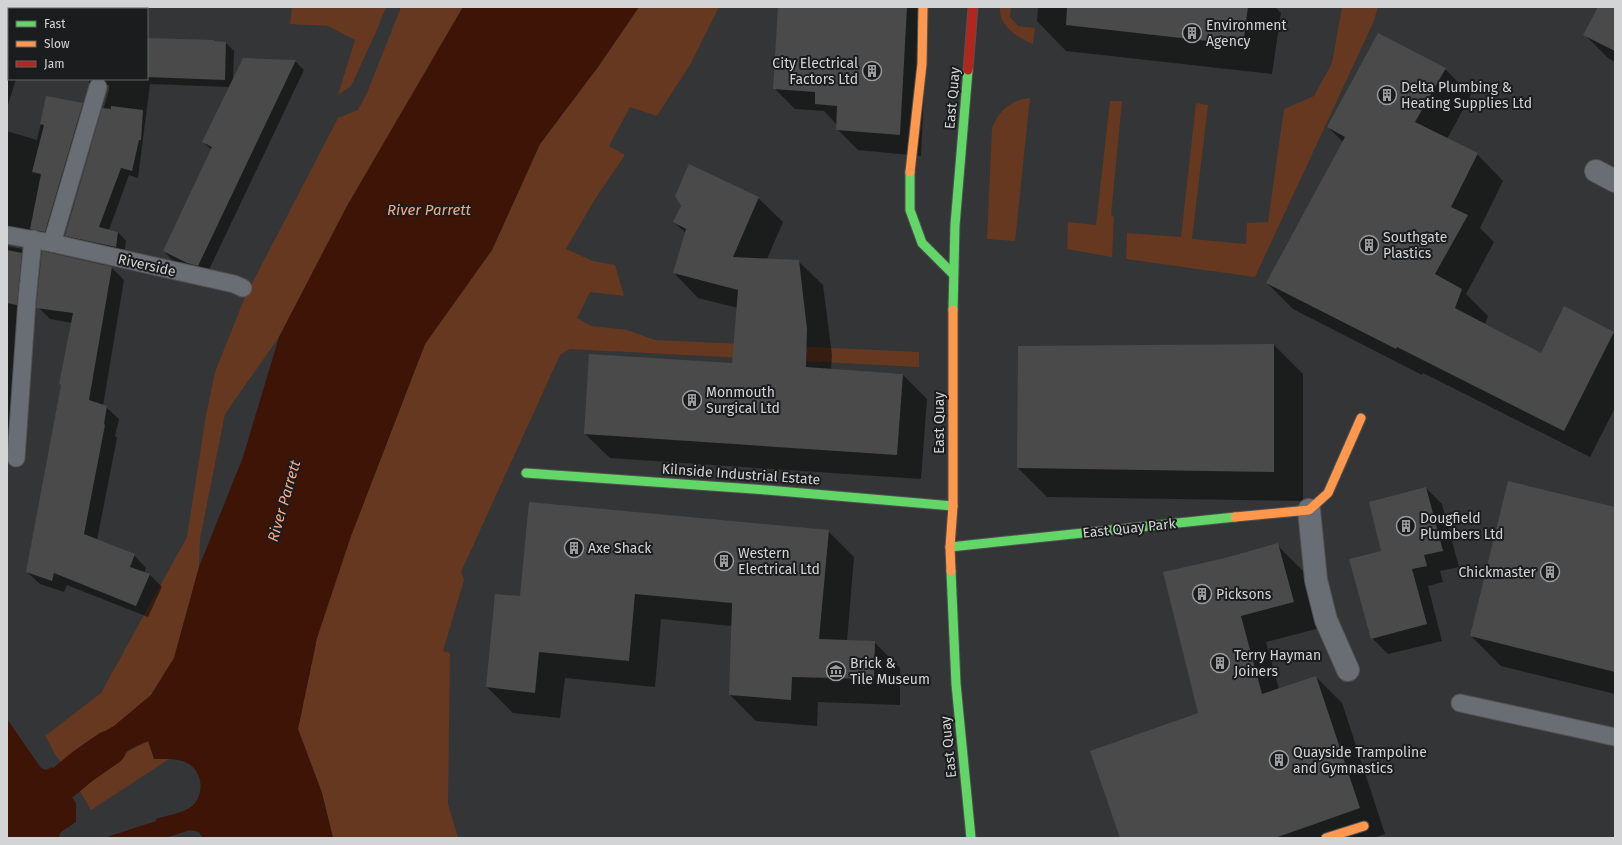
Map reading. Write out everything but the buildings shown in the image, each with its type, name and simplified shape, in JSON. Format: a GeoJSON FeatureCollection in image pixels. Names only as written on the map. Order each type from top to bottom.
{"type":"FeatureCollection","features":[{"type":"Feature","properties":{"kind":"street"},"geometry":{"type":"LineString","coordinates":[[923,7],[922,64],[910,176],[910,210],[922,243],[952,274]]}},
{"type":"Feature","properties":{"kind":"street","name":"East Quay"},"geometry":{"type":"LineString","coordinates":[[971,838],[956,684],[950,547],[953,506],[952,274],[973,7]]}},
{"type":"Feature","properties":{"kind":"street"},"geometry":{"type":"LineString","coordinates":[[1596,171],[1615,181]]}},
{"type":"Feature","properties":{"kind":"street"},"geometry":{"type":"LineString","coordinates":[[1348,670],[1326,620],[1316,580],[1309,510],[1328,493],[1361,418]]}},
{"type":"Feature","properties":{"kind":"street","name":"Kilnside Industrial Estate"},"geometry":{"type":"LineString","coordinates":[[526,472],[782,491],[953,506]]}},
{"type":"Feature","properties":{"kind":"street","name":"East Quay Park"},"geometry":{"type":"LineString","coordinates":[[950,547],[1309,510]]}},
{"type":"Feature","properties":{"kind":"street"},"geometry":{"type":"LineString","coordinates":[[1326,838],[1364,826]]}},
{"type":"Feature","properties":{"kind":"lane"},"geometry":{"type":"LineString","coordinates":[[52,243],[98,87]]}},
{"type":"Feature","properties":{"kind":"lane","name":"Riverside"},"geometry":{"type":"LineString","coordinates":[[7,235],[52,243],[234,284],[243,288]]}},
{"type":"Feature","properties":{"kind":"lane"},"geometry":{"type":"LineString","coordinates":[[16,458],[27,300],[33,239]]}},
{"type":"Feature","properties":{"kind":"lane"},"geometry":{"type":"LineString","coordinates":[[1460,703],[1615,738]]}},
{"type":"Feature","properties":{"kind":"shaded area"},"geometry":{"type":"Polygon","coordinates":[[[292,7],[386,7],[351,86],[338,95],[355,40],[328,26],[290,24],[292,7]]]}},
{"type":"Feature","properties":{"kind":"shaded area"},"geometry":{"type":"Polygon","coordinates":[[[401,7],[463,7],[347,206],[279,337],[225,414],[200,539],[199,567],[174,658],[151,695],[114,726],[90,740],[62,763],[45,736],[101,693],[187,537],[206,415],[215,372],[245,297],[338,118],[358,110],[367,93],[401,7]]]}},
{"type":"Feature","properties":{"kind":"shaded area"},"geometry":{"type":"Polygon","coordinates":[[[639,7],[719,7],[691,63],[657,116],[630,107],[609,146],[625,155],[595,199],[566,249],[593,261],[615,265],[624,296],[590,292],[577,318],[591,326],[627,330],[655,340],[919,352],[919,367],[570,349],[560,355],[461,572],[464,580],[443,651],[450,653],[448,804],[458,838],[333,838],[322,793],[298,729],[317,638],[351,536],[425,344],[492,250],[540,144],[598,67],[639,7]]]}},
{"type":"Feature","properties":{"kind":"shaded area"},"geometry":{"type":"Polygon","coordinates":[[[1000,7],[1011,7],[1010,17],[1018,26],[1035,28],[1033,44],[1015,35],[1010,30],[1002,20],[1000,7]]]}},
{"type":"Feature","properties":{"kind":"shaded area"},"geometry":{"type":"Polygon","coordinates":[[[1342,7],[1378,7],[1373,23],[1255,277],[1126,259],[1127,233],[1181,237],[1196,103],[1208,105],[1192,239],[1246,244],[1247,223],[1268,222],[1284,109],[1314,96],[1332,63],[1342,7]]]}},
{"type":"Feature","properties":{"kind":"shaded area"},"geometry":{"type":"Polygon","coordinates":[[[1030,98],[1015,241],[987,239],[992,128],[998,116],[1006,107],[1017,101],[1030,98]]]}},
{"type":"Feature","properties":{"kind":"shaded area"},"geometry":{"type":"Polygon","coordinates":[[[1110,101],[1122,101],[1111,215],[1114,217],[1112,257],[1067,249],[1068,222],[1096,225],[1110,101]]]}},
{"type":"Feature","properties":{"kind":"shaded area"},"geometry":{"type":"Polygon","coordinates":[[[149,741],[154,758],[169,759],[91,810],[78,788],[120,756],[149,741]]]}},
{"type":"Feature","properties":{"kind":"water","name":"River Parrett"},"geometry":{"type":"Polygon","coordinates":[[[463,7],[639,7],[598,67],[540,144],[492,250],[425,344],[351,536],[317,638],[298,729],[322,793],[333,838],[203,838],[199,832],[190,830],[165,838],[104,838],[183,811],[191,807],[199,796],[200,783],[196,770],[191,765],[178,760],[154,759],[148,741],[120,756],[78,788],[62,763],[90,740],[114,726],[151,695],[174,658],[199,567],[243,457],[279,337],[347,206],[463,7]]]}},
{"type":"Feature","properties":{"kind":"water"},"geometry":{"type":"Polygon","coordinates":[[[7,719],[41,768],[46,770],[52,767],[76,803],[76,822],[61,832],[58,838],[7,838],[7,719]]]}},
{"type":"Feature","properties":{"kind":"waterway"},"geometry":{"type":"LineString","coordinates":[[29,838],[54,790],[83,766],[109,748]]}},
{"type":"Feature","properties":{"kind":"traffic: fast"},"geometry":{"type":"LineString","coordinates":[[953,310],[955,225],[968,70]]}},
{"type":"Feature","properties":{"kind":"traffic: fast"},"geometry":{"type":"LineString","coordinates":[[910,172],[910,210],[922,243],[953,274]]}},
{"type":"Feature","properties":{"kind":"traffic: fast"},"geometry":{"type":"LineString","coordinates":[[526,473],[767,490],[953,506]]}},
{"type":"Feature","properties":{"kind":"traffic: fast"},"geometry":{"type":"LineString","coordinates":[[950,547],[1235,517]]}},
{"type":"Feature","properties":{"kind":"traffic: fast"},"geometry":{"type":"LineString","coordinates":[[951,571],[956,684],[971,838]]}},
{"type":"Feature","properties":{"kind":"traffic: slow"},"geometry":{"type":"LineString","coordinates":[[910,172],[922,64],[923,7]]}},
{"type":"Feature","properties":{"kind":"traffic: slow"},"geometry":{"type":"LineString","coordinates":[[951,571],[950,547],[953,506],[953,310]]}},
{"type":"Feature","properties":{"kind":"traffic: slow"},"geometry":{"type":"LineString","coordinates":[[1235,517],[1309,510],[1328,493],[1361,418]]}},
{"type":"Feature","properties":{"kind":"traffic: slow"},"geometry":{"type":"LineString","coordinates":[[1326,838],[1364,826]]}},
{"type":"Feature","properties":{"kind":"traffic: jam"},"geometry":{"type":"LineString","coordinates":[[968,70],[973,7]]}},
{"type":"Feature","properties":{"kind":"place","name":"Environment Agency"},"geometry":{"type":"Point","coordinates":[1192,33]}},
{"type":"Feature","properties":{"kind":"place","name":"City Electrical Factors Ltd"},"geometry":{"type":"Point","coordinates":[872,71]}},
{"type":"Feature","properties":{"kind":"place","name":"Delta Plumbing & Heating Supplies Ltd"},"geometry":{"type":"Point","coordinates":[1387,95]}},
{"type":"Feature","properties":{"kind":"place","name":"Southgate Plastics"},"geometry":{"type":"Point","coordinates":[1369,245]}},
{"type":"Feature","properties":{"kind":"place","name":"Monmouth Surgical Ltd"},"geometry":{"type":"Point","coordinates":[692,400]}},
{"type":"Feature","properties":{"kind":"place","name":"Dougfield Plumbers Ltd"},"geometry":{"type":"Point","coordinates":[1406,526]}},
{"type":"Feature","properties":{"kind":"place","name":"Axe Shack"},"geometry":{"type":"Point","coordinates":[574,548]}},
{"type":"Feature","properties":{"kind":"place","name":"Western Electrical Ltd"},"geometry":{"type":"Point","coordinates":[724,561]}},
{"type":"Feature","properties":{"kind":"place","name":"Chickmaster"},"geometry":{"type":"Point","coordinates":[1550,572]}},
{"type":"Feature","properties":{"kind":"place","name":"Picksons"},"geometry":{"type":"Point","coordinates":[1202,594]}},
{"type":"Feature","properties":{"kind":"place","name":"Terry Hayman Joiners"},"geometry":{"type":"Point","coordinates":[1220,663]}},
{"type":"Feature","properties":{"kind":"place","name":"Brick & Tile Museum"},"geometry":{"type":"Point","coordinates":[836,671]}},
{"type":"Feature","properties":{"kind":"place","name":"Quayside Trampoline and Gymnastics"},"geometry":{"type":"Point","coordinates":[1279,760]}}]}
